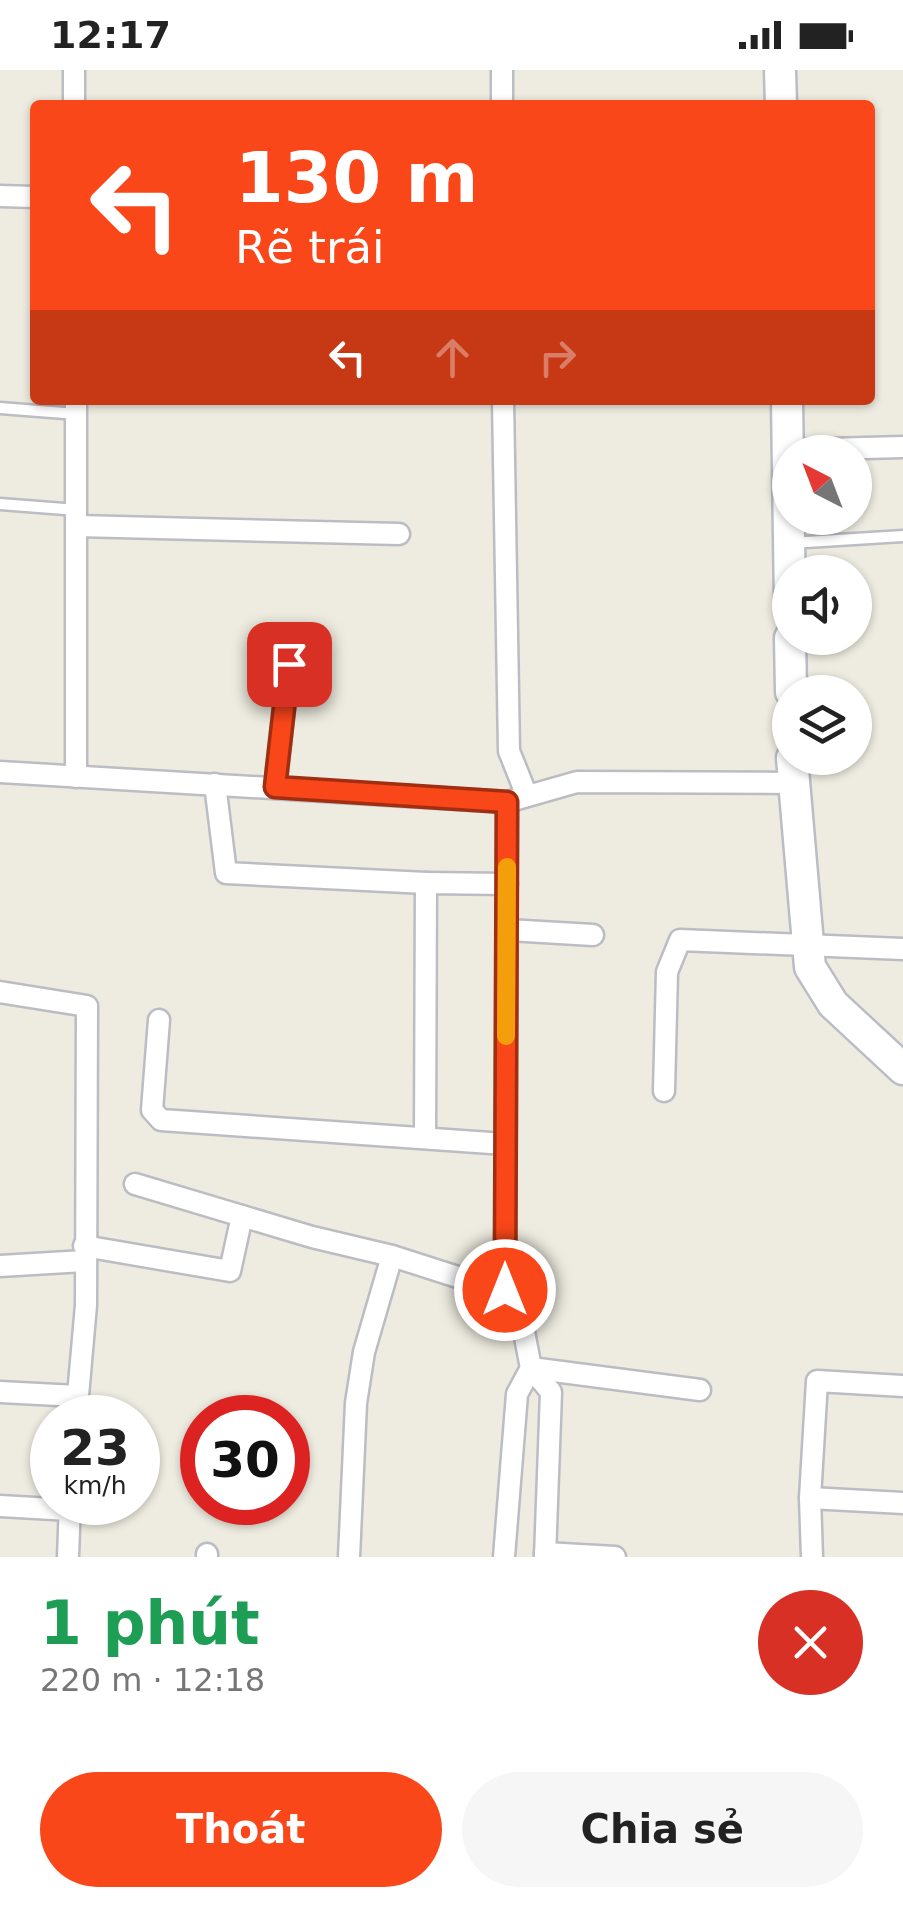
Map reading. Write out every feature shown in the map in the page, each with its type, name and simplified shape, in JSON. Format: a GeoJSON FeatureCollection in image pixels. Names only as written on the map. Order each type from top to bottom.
{"type":"FeatureCollection","features":[{"type":"Feature","properties":{"kind":"street"},"geometry":{"type":"LineString","coordinates":[[74,70],[74,100]]}},
{"type":"Feature","properties":{"kind":"street"},"geometry":{"type":"LineString","coordinates":[[502,70],[502,100]]}},
{"type":"Feature","properties":{"kind":"street"},"geometry":{"type":"LineString","coordinates":[[780,70],[781,100]]}},
{"type":"Feature","properties":{"kind":"street"},"geometry":{"type":"LineString","coordinates":[[0,196],[30,197]]}},
{"type":"Feature","properties":{"kind":"street"},"geometry":{"type":"LineString","coordinates":[[504,405],[509,751],[517,799],[507,884],[505,1290]]}},
{"type":"Feature","properties":{"kind":"street"},"geometry":{"type":"LineString","coordinates":[[787,405],[788,435]]}},
{"type":"Feature","properties":{"kind":"street"},"geometry":{"type":"LineString","coordinates":[[76,407],[76,777]]}},
{"type":"Feature","properties":{"kind":"street"},"geometry":{"type":"LineString","coordinates":[[872,448],[903,447]]}},
{"type":"Feature","properties":{"kind":"street"},"geometry":{"type":"LineString","coordinates":[[78,518],[399,534]]}},
{"type":"Feature","properties":{"kind":"street"},"geometry":{"type":"LineString","coordinates":[[789,535],[789,555]]}},
{"type":"Feature","properties":{"kind":"street"},"geometry":{"type":"LineString","coordinates":[[275,787],[289,664]]}},
{"type":"Feature","properties":{"kind":"street"},"geometry":{"type":"LineString","coordinates":[[0,772],[517,799],[577,782],[772,771]]}},
{"type":"Feature","properties":{"kind":"street"},"geometry":{"type":"LineString","coordinates":[[792,775],[810,967],[834,1004],[903,1069]]}},
{"type":"Feature","properties":{"kind":"street"},"geometry":{"type":"LineString","coordinates":[[215,784],[226,873],[507,884]]}},
{"type":"Feature","properties":{"kind":"street"},"geometry":{"type":"LineString","coordinates":[[425,1138],[426,882]]}},
{"type":"Feature","properties":{"kind":"street"},"geometry":{"type":"LineString","coordinates":[[506,930],[593,935]]}},
{"type":"Feature","properties":{"kind":"street"},"geometry":{"type":"LineString","coordinates":[[664,1091],[667,972],[680,940],[903,949]]}},
{"type":"Feature","properties":{"kind":"street"},"geometry":{"type":"LineString","coordinates":[[0,992],[88,1006],[86,1306],[77,1395]]}},
{"type":"Feature","properties":{"kind":"street"},"geometry":{"type":"LineString","coordinates":[[158,1020],[152,1110],[161,1120],[506,1144]]}},
{"type":"Feature","properties":{"kind":"street"},"geometry":{"type":"LineString","coordinates":[[135,1184],[392,1256],[517,1296],[531,1368],[550,1392],[545,1555],[615,1557]]}},
{"type":"Feature","properties":{"kind":"street"},"geometry":{"type":"LineString","coordinates":[[0,1266],[84,1254],[230,1272],[242,1216]]}},
{"type":"Feature","properties":{"kind":"street"},"geometry":{"type":"LineString","coordinates":[[349,1557],[356,1403],[364,1352],[392,1256]]}},
{"type":"Feature","properties":{"kind":"street"},"geometry":{"type":"LineString","coordinates":[[531,1368],[700,1390]]}},
{"type":"Feature","properties":{"kind":"street"},"geometry":{"type":"LineString","coordinates":[[504,1557],[517,1394],[531,1368]]}},
{"type":"Feature","properties":{"kind":"street"},"geometry":{"type":"LineString","coordinates":[[812,1557],[810,1498],[817,1381],[903,1386]]}},
{"type":"Feature","properties":{"kind":"street"},"geometry":{"type":"LineString","coordinates":[[0,1392],[30,1398]]}},
{"type":"Feature","properties":{"kind":"street"},"geometry":{"type":"LineString","coordinates":[[810,1498],[903,1503]]}},
{"type":"Feature","properties":{"kind":"street"},"geometry":{"type":"LineString","coordinates":[[0,1506],[30,1506]]}},
{"type":"Feature","properties":{"kind":"street"},"geometry":{"type":"LineString","coordinates":[[68,1557],[69,1525]]}},
{"type":"Feature","properties":{"kind":"lane"},"geometry":{"type":"LineString","coordinates":[[0,408],[76,407]]}},
{"type":"Feature","properties":{"kind":"lane"},"geometry":{"type":"LineString","coordinates":[[0,504],[78,518]]}},
{"type":"Feature","properties":{"kind":"lane"},"geometry":{"type":"LineString","coordinates":[[789,543],[903,536]]}},
{"type":"Feature","properties":{"kind":"slow traffic"},"geometry":{"type":"LineString","coordinates":[[506,1036],[507,867]]}},
{"type":"Feature","properties":{"kind":"route"},"geometry":{"type":"LineString","coordinates":[[289,664],[275,787],[507,802],[505,1290]]}}]}
